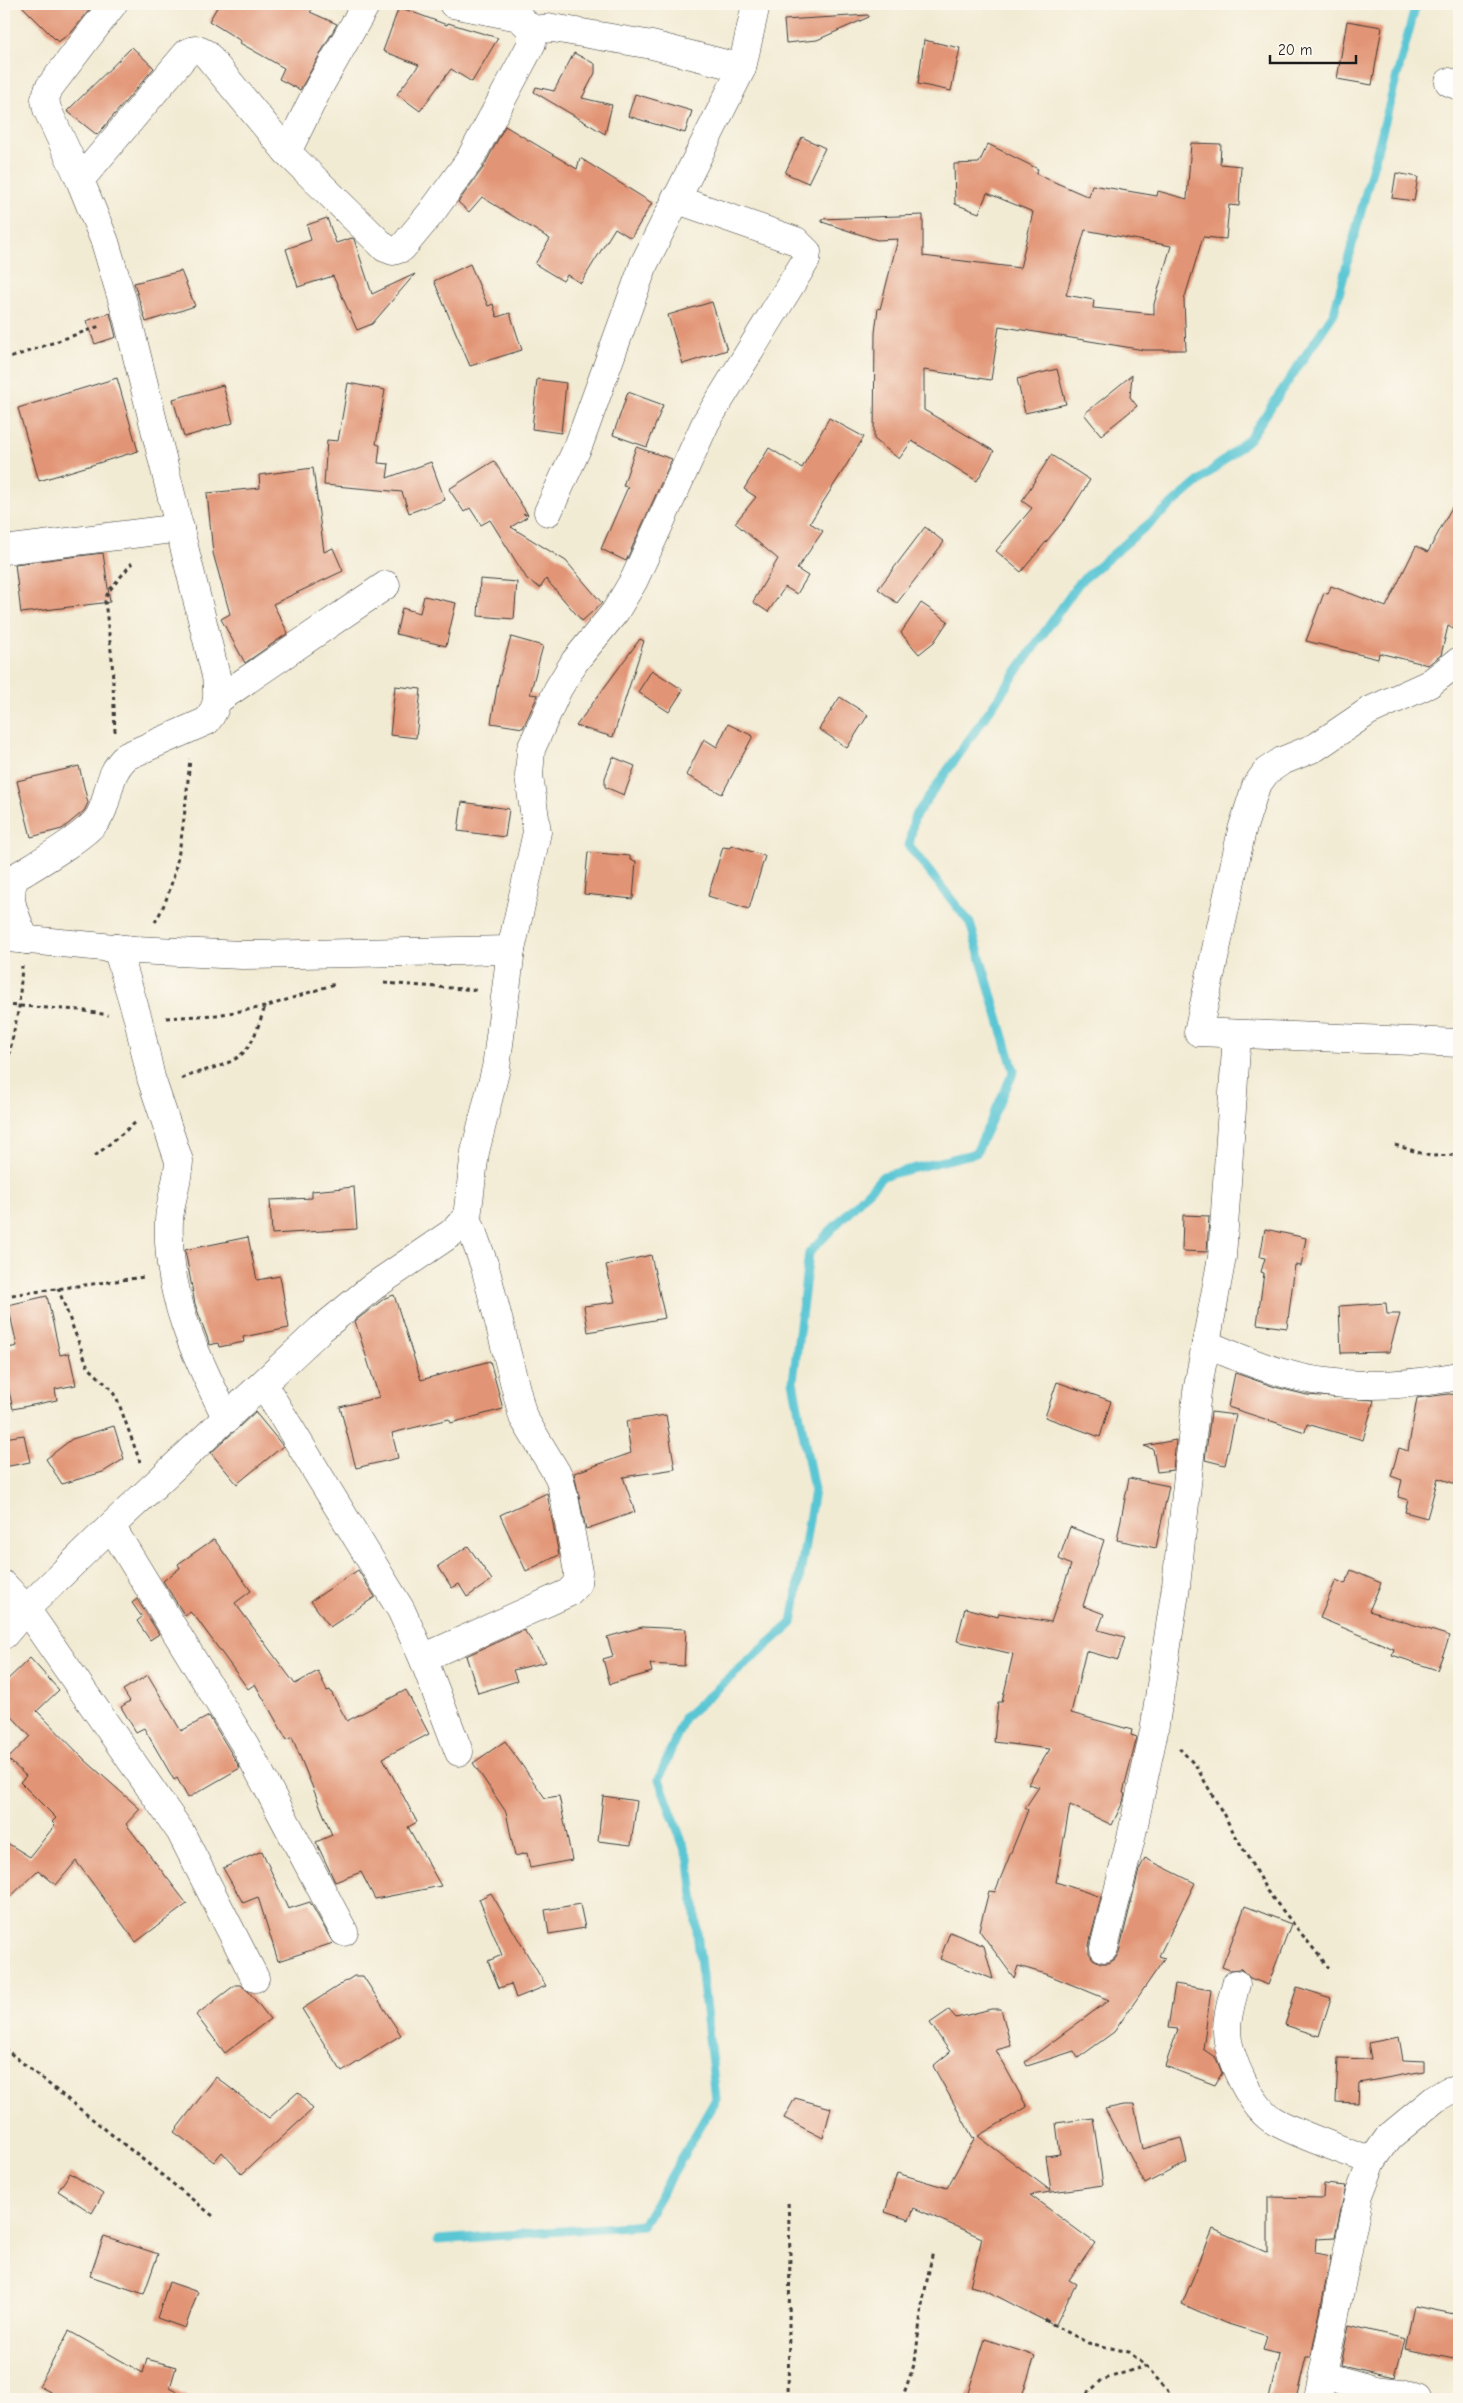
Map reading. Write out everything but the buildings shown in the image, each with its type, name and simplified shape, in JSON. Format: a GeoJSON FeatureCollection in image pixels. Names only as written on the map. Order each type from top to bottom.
{"type":"FeatureCollection","features":[{"type":"Feature","properties":{"kind":"street"},"geometry":{"type":"LineString","coordinates":[[114,4],[49,88],[45,99],[46,109],[80,180],[105,242],[127,316],[169,530],[216,676],[219,698],[215,711],[206,721],[194,728],[127,756],[117,765],[97,820],[86,830],[16,878],[10,887],[14,939],[126,949],[242,955],[511,950]]}},
{"type":"Feature","properties":{"kind":"street"},"geometry":{"type":"LineString","coordinates":[[287,152],[319,87],[366,4]]}},
{"type":"Feature","properties":{"kind":"street"},"geometry":{"type":"LineString","coordinates":[[80,180],[187,53],[194,50],[206,54],[287,152],[386,248],[393,251],[402,248],[432,213],[469,161],[527,56],[532,43],[532,30],[519,17],[453,4]]}},
{"type":"Feature","properties":{"kind":"street"},"geometry":{"type":"LineString","coordinates":[[548,512],[579,444],[644,264],[742,68],[756,4]]}},
{"type":"Feature","properties":{"kind":"street"},"geometry":{"type":"LineString","coordinates":[[532,30],[553,28],[652,45],[742,68]]}},
{"type":"Feature","properties":{"kind":"street"},"geometry":{"type":"LineString","coordinates":[[423,1658],[568,1593],[577,1584],[578,1572],[564,1496],[550,1461],[523,1417],[485,1267],[467,1217],[475,1152],[496,1068],[502,1030],[504,991],[511,950],[537,832],[529,763],[531,749],[545,716],[575,661],[615,612],[634,580],[706,422],[806,260],[807,252],[804,246],[796,241],[675,199]]}},
{"type":"Feature","properties":{"kind":"street"},"geometry":{"type":"LineString","coordinates":[[4,550],[169,530]]}},
{"type":"Feature","properties":{"kind":"street"},"geometry":{"type":"LineString","coordinates":[[219,698],[386,585]]}},
{"type":"Feature","properties":{"kind":"street"},"geometry":{"type":"LineString","coordinates":[[1459,662],[1429,684],[1369,711],[1316,747],[1282,761],[1267,771],[1256,786],[1242,830],[1198,1032],[1459,1043]]}},
{"type":"Feature","properties":{"kind":"street"},"geometry":{"type":"LineString","coordinates":[[126,949],[138,1019],[158,1098],[179,1161],[178,1175],[170,1206],[172,1273],[178,1306],[188,1334],[227,1419]]}},
{"type":"Feature","properties":{"kind":"street"},"geometry":{"type":"LineString","coordinates":[[1104,1948],[1132,1838],[1154,1731],[1176,1586],[1197,1392],[1222,1257],[1237,1034]]}},
{"type":"Feature","properties":{"kind":"street"},"geometry":{"type":"LineString","coordinates":[[4,1635],[26,1609],[111,1526],[227,1419],[320,1329],[374,1286],[453,1232],[467,1217]]}},
{"type":"Feature","properties":{"kind":"street"},"geometry":{"type":"LineString","coordinates":[[1206,1344],[1255,1365],[1326,1382],[1384,1384],[1434,1381],[1459,1376]]}},
{"type":"Feature","properties":{"kind":"street"},"geometry":{"type":"LineString","coordinates":[[263,1384],[396,1601],[423,1658],[459,1752]]}},
{"type":"Feature","properties":{"kind":"street"},"geometry":{"type":"LineString","coordinates":[[111,1526],[245,1745],[344,1932]]}},
{"type":"Feature","properties":{"kind":"street"},"geometry":{"type":"LineString","coordinates":[[4,1585],[26,1609],[180,1830],[255,1978]]}},
{"type":"Feature","properties":{"kind":"street"},"geometry":{"type":"LineString","coordinates":[[1236,1984],[1228,2017],[1229,2044],[1245,2086],[1257,2105],[1274,2122],[1372,2162]]}},
{"type":"Feature","properties":{"kind":"street"},"geometry":{"type":"LineString","coordinates":[[1416,2399],[1401,2393],[1321,2387],[1359,2195],[1372,2162],[1389,2137],[1435,2099],[1448,2091],[1459,2090]]}},
{"type":"Feature","properties":{"kind":"path"},"geometry":{"type":"LineString","coordinates":[[4,360],[127,316]]}},
{"type":"Feature","properties":{"kind":"path"},"geometry":{"type":"LineString","coordinates":[[117,765],[112,659],[105,601],[108,592],[169,530]]}},
{"type":"Feature","properties":{"kind":"path"},"geometry":{"type":"LineString","coordinates":[[126,949],[156,921],[170,887],[181,836],[194,728]]}},
{"type":"Feature","properties":{"kind":"path"},"geometry":{"type":"LineString","coordinates":[[4,1079],[19,1007],[14,939]]}},
{"type":"Feature","properties":{"kind":"path"},"geometry":{"type":"LineString","coordinates":[[4,1005],[79,1010],[138,1019],[216,1015],[265,1007],[342,983]]}},
{"type":"Feature","properties":{"kind":"path"},"geometry":{"type":"LineString","coordinates":[[378,983],[504,991]]}},
{"type":"Feature","properties":{"kind":"path"},"geometry":{"type":"LineString","coordinates":[[95,1156],[130,1128],[158,1098],[183,1078],[234,1060],[244,1052],[250,1045],[265,1007]]}},
{"type":"Feature","properties":{"kind":"path"},"geometry":{"type":"LineString","coordinates":[[1395,1145],[1430,1156],[1459,1155]]}},
{"type":"Feature","properties":{"kind":"path"},"geometry":{"type":"LineString","coordinates":[[4,1296],[172,1273]]}},
{"type":"Feature","properties":{"kind":"path"},"geometry":{"type":"LineString","coordinates":[[58,1288],[88,1367],[111,1389],[118,1401],[149,1490]]}},
{"type":"Feature","properties":{"kind":"path"},"geometry":{"type":"LineString","coordinates":[[1154,1731],[1178,1746],[1196,1766],[1267,1891],[1329,1968]]}},
{"type":"Feature","properties":{"kind":"path"},"geometry":{"type":"LineString","coordinates":[[4,2048],[213,2216]]}},
{"type":"Feature","properties":{"kind":"path"},"geometry":{"type":"LineString","coordinates":[[788,2200],[790,2252],[788,2399]]}},
{"type":"Feature","properties":{"kind":"path"},"geometry":{"type":"LineString","coordinates":[[902,2399],[916,2362],[922,2305],[933,2251]]}},
{"type":"Feature","properties":{"kind":"path"},"geometry":{"type":"LineString","coordinates":[[1045,2320],[1088,2343],[1129,2352],[1146,2366],[1175,2399]]}},
{"type":"Feature","properties":{"kind":"path"},"geometry":{"type":"LineString","coordinates":[[1081,2399],[1102,2380],[1146,2366]]}},
{"type":"Feature","properties":{"kind":"waterway"},"geometry":{"type":"LineString","coordinates":[[438,2240],[643,2225],[716,2099],[689,1861],[659,1779],[684,1718],[792,1623],[814,1490],[793,1381],[809,1253],[883,1176],[976,1153],[1014,1071],[970,923],[909,846],[914,818],[1079,583],[1250,438],[1334,313],[1416,4]]}}]}
